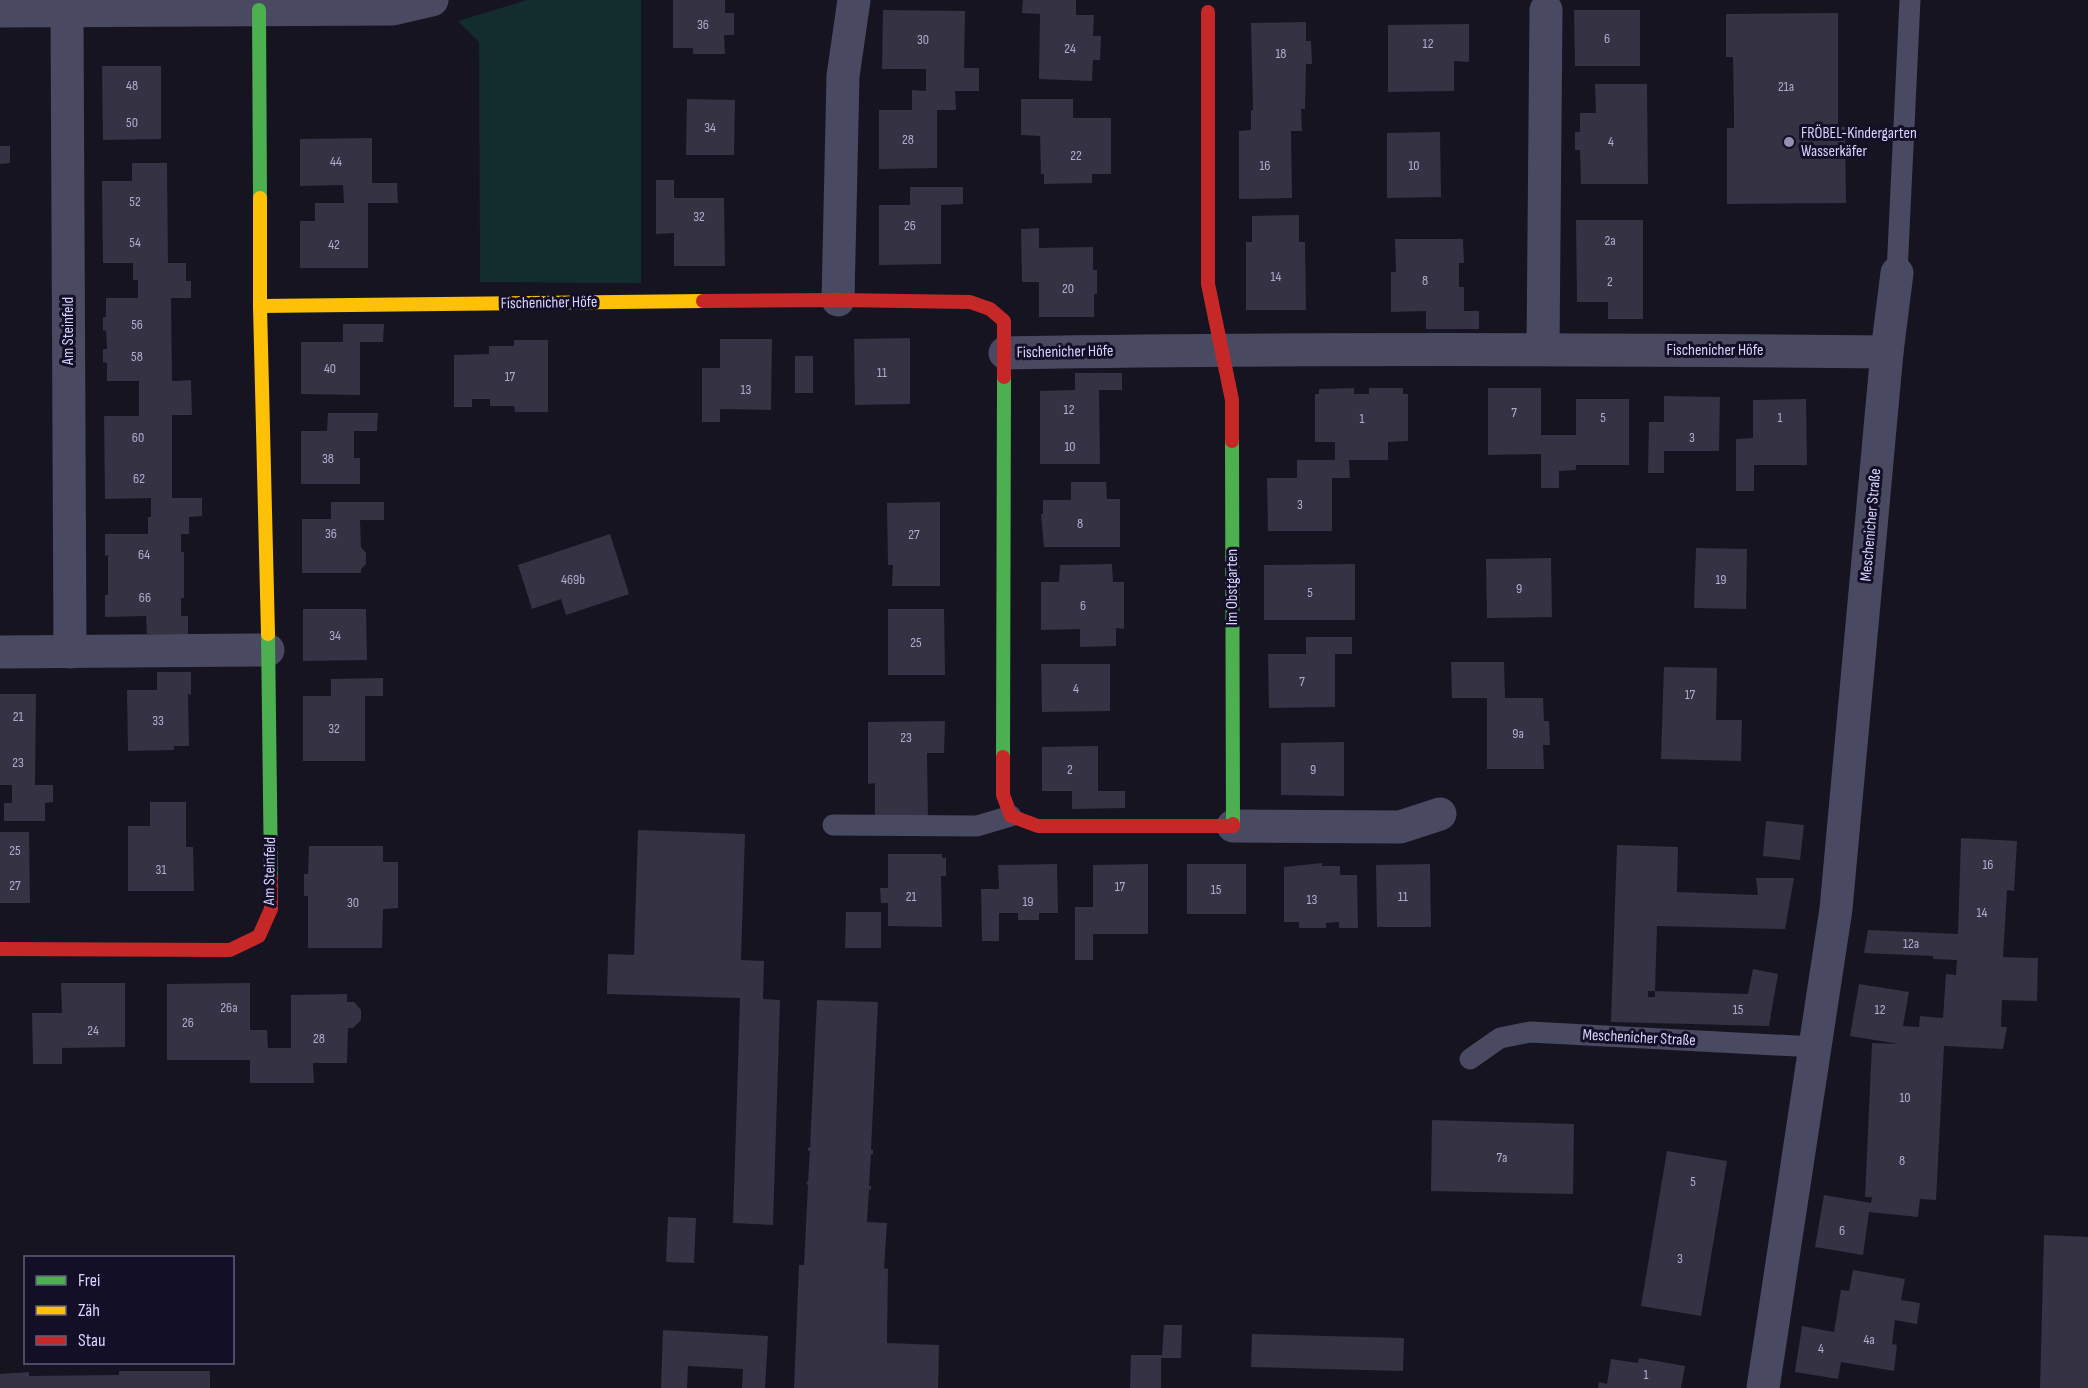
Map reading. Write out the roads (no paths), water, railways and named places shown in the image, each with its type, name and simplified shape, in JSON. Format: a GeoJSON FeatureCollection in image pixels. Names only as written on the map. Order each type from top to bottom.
{"type":"FeatureCollection","features":[{"type":"Feature","properties":{"kind":"street"},"geometry":{"type":"LineString","coordinates":[[0,11],[393,9],[432,0]]}},
{"type":"Feature","properties":{"kind":"street"},"geometry":{"type":"LineString","coordinates":[[838,300],[843,76],[854,0]]}},
{"type":"Feature","properties":{"kind":"street","name":"Am Steinfeld"},"geometry":{"type":"LineString","coordinates":[[67,10],[70,652]]}},
{"type":"Feature","properties":{"kind":"street","name":"Am Steinfeld"},"geometry":{"type":"LineString","coordinates":[[0,949],[230,950],[259,936],[271,909],[261,306],[259,10]]}},
{"type":"Feature","properties":{"kind":"street"},"geometry":{"type":"LineString","coordinates":[[1543,349],[1546,10]]}},
{"type":"Feature","properties":{"kind":"street"},"geometry":{"type":"LineString","coordinates":[[1208,12],[1208,284],[1221,349]]}},
{"type":"Feature","properties":{"kind":"street","name":"Meschenicher Straße"},"geometry":{"type":"LineString","coordinates":[[1762,1388],[1836,909],[1887,352],[1897,273]]}},
{"type":"Feature","properties":{"kind":"street","name":"Fischenicher Höfe"},"geometry":{"type":"LineString","coordinates":[[261,306],[838,300],[970,302],[990,309],[1004,321],[1005,353],[1221,349],[1887,352]]}},
{"type":"Feature","properties":{"kind":"street","name":"Im Obstgarten"},"geometry":{"type":"LineString","coordinates":[[1221,349],[1232,400],[1233,826]]}},
{"type":"Feature","properties":{"kind":"street"},"geometry":{"type":"LineString","coordinates":[[1005,353],[1003,795],[1011,816],[1038,826],[1400,827],[1440,814]]}},
{"type":"Feature","properties":{"kind":"street"},"geometry":{"type":"LineString","coordinates":[[0,652],[268,650]]}},
{"type":"Feature","properties":{"kind":"lane","name":"Meschenicher Straße"},"geometry":{"type":"LineString","coordinates":[[1897,273],[1910,0]]}},
{"type":"Feature","properties":{"kind":"lane"},"geometry":{"type":"LineString","coordinates":[[833,825],[977,826],[1011,816]]}},
{"type":"Feature","properties":{"kind":"lane","name":"Meschenicher Straße"},"geometry":{"type":"LineString","coordinates":[[1470,1059],[1500,1038],[1530,1032],[1815,1047]]}},
{"type":"Feature","properties":{"kind":"place","name":"FRÖBEL-Kindergarten Wasserkäfer"},"geometry":{"type":"Point","coordinates":[1789,142]}}]}
